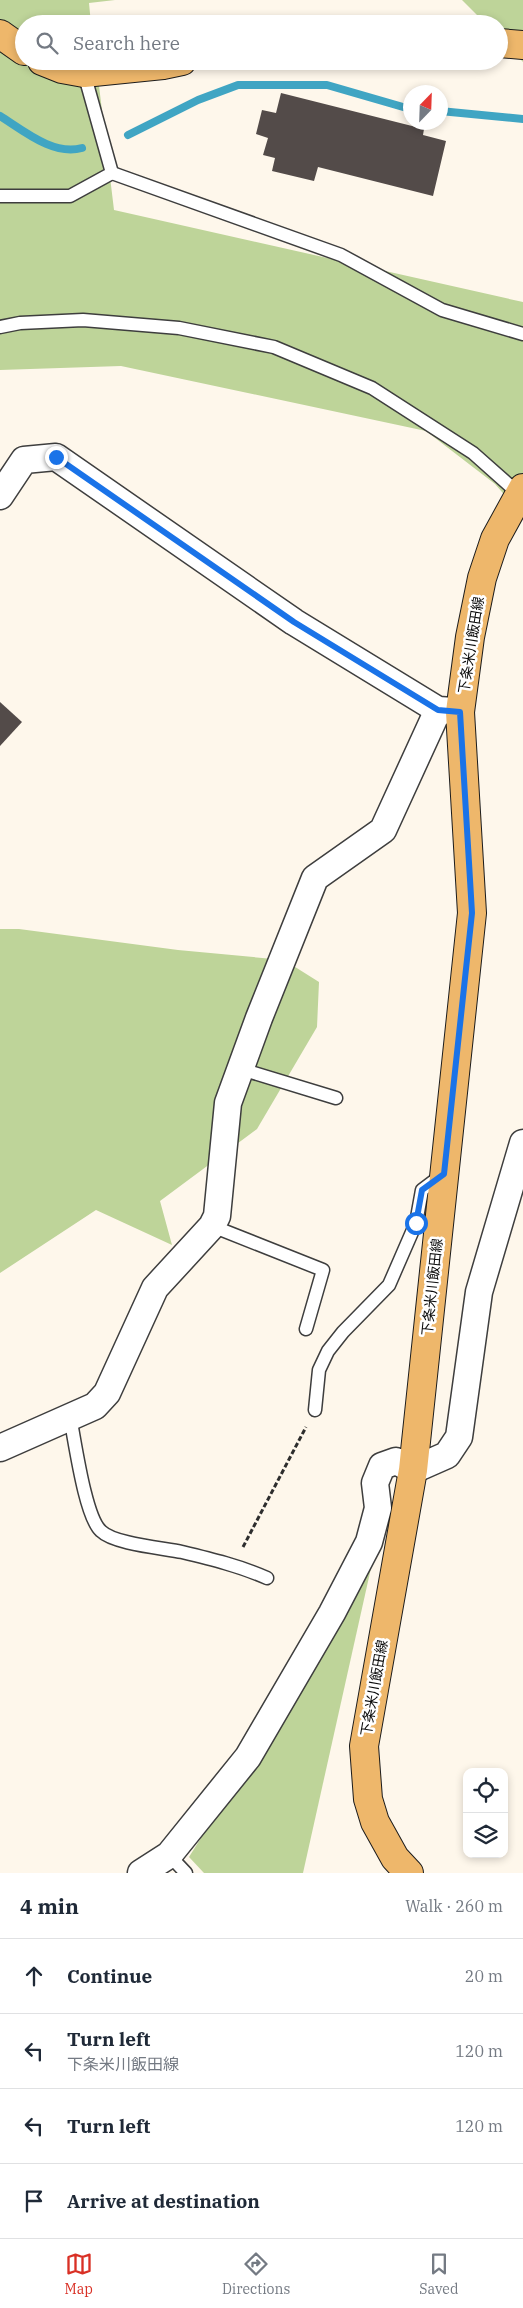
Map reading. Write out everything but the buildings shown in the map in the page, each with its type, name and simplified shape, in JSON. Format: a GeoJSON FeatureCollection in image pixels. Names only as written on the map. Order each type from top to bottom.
{"type":"FeatureCollection","features":[{"type":"Feature","properties":{"kind":"main road"},"geometry":{"type":"LineString","coordinates":[[0,34],[15,45]]}},
{"type":"Feature","properties":{"kind":"main road"},"geometry":{"type":"LineString","coordinates":[[508,44],[523,45]]}},
{"type":"Feature","properties":{"kind":"main road"},"geometry":{"type":"LineString","coordinates":[[62,70],[84,74],[124,70]]}},
{"type":"Feature","properties":{"kind":"main road","name":"下条米川飯田線"},"geometry":{"type":"LineString","coordinates":[[409,1873],[395,1858],[375,1822],[368,1799],[364,1746],[413,1470],[472,913],[449,711],[470,637],[482,578],[495,539],[520,491]]}},
{"type":"Feature","properties":{"kind":"street"},"geometry":{"type":"LineString","coordinates":[[0,496],[24,460],[56,457],[294,622],[449,711],[383,830],[316,878],[228,1104],[216,1216],[212,1226],[155,1288],[107,1393],[96,1406],[0,1448]]}},
{"type":"Feature","properties":{"kind":"street"},"geometry":{"type":"LineString","coordinates":[[142,1873],[178,1864],[248,1757],[332,1613],[369,1542],[378,1508],[376,1484],[382,1466],[396,1462],[413,1470],[447,1455],[459,1437],[479,1292],[523,1143]]}},
{"type":"Feature","properties":{"kind":"lane"},"geometry":{"type":"LineString","coordinates":[[84,74],[112,173]]}},
{"type":"Feature","properties":{"kind":"lane"},"geometry":{"type":"LineString","coordinates":[[0,196],[70,196],[112,173],[341,255],[442,310],[523,334]]}},
{"type":"Feature","properties":{"kind":"lane"},"geometry":{"type":"LineString","coordinates":[[0,327],[20,323],[83,320],[179,328],[274,347],[372,388],[473,453],[520,491]]}},
{"type":"Feature","properties":{"kind":"lane"},"geometry":{"type":"LineString","coordinates":[[241,1069],[336,1098]]}},
{"type":"Feature","properties":{"kind":"lane"},"geometry":{"type":"LineString","coordinates":[[315,1410],[319,1370],[328,1352],[343,1332],[389,1286],[416,1223],[422,1190],[444,1174]]}},
{"type":"Feature","properties":{"kind":"lane"},"geometry":{"type":"LineString","coordinates":[[212,1226],[323,1270],[306,1329]]}},
{"type":"Feature","properties":{"kind":"lane"},"geometry":{"type":"LineString","coordinates":[[70,1417],[90,1513],[101,1531],[123,1541],[183,1552],[233,1566],[266,1578]]}},
{"type":"Feature","properties":{"kind":"path"},"geometry":{"type":"LineString","coordinates":[[233,1566],[315,1410]]}},
{"type":"Feature","properties":{"kind":"green space"},"geometry":{"type":"Polygon","coordinates":[[[0,0],[115,0],[89,3],[90,15],[15,15],[15,70],[97,70],[114,210],[523,302],[523,516],[495,484],[426,431],[121,366],[0,370],[0,0]]]}},
{"type":"Feature","properties":{"kind":"green space"},"geometry":{"type":"Polygon","coordinates":[[[462,0],[523,0],[523,62],[508,46],[508,15],[477,15],[462,0]]]}},
{"type":"Feature","properties":{"kind":"green space"},"geometry":{"type":"Polygon","coordinates":[[[0,929],[19,929],[178,950],[284,960],[319,982],[317,1027],[257,1129],[160,1201],[172,1245],[96,1210],[0,1273],[0,929]]]}},
{"type":"Feature","properties":{"kind":"green space"},"geometry":{"type":"Polygon","coordinates":[[[371,1568],[303,1873],[204,1873],[189,1857],[371,1568]]]}},
{"type":"Feature","properties":{"kind":"waterway"},"geometry":{"type":"LineString","coordinates":[[128,135],[198,100],[238,85],[327,85],[403,107]]}},
{"type":"Feature","properties":{"kind":"waterway"},"geometry":{"type":"LineString","coordinates":[[448,112],[523,119]]}},
{"type":"Feature","properties":{"kind":"waterway"},"geometry":{"type":"LineString","coordinates":[[0,116],[39,141],[71,150],[82,148]]}},
{"type":"Feature","properties":{"kind":"route"},"geometry":{"type":"LineString","coordinates":[[56,457],[294,622],[438,710],[460,712],[472,913],[444,1174],[422,1190],[416,1223]]}}]}
